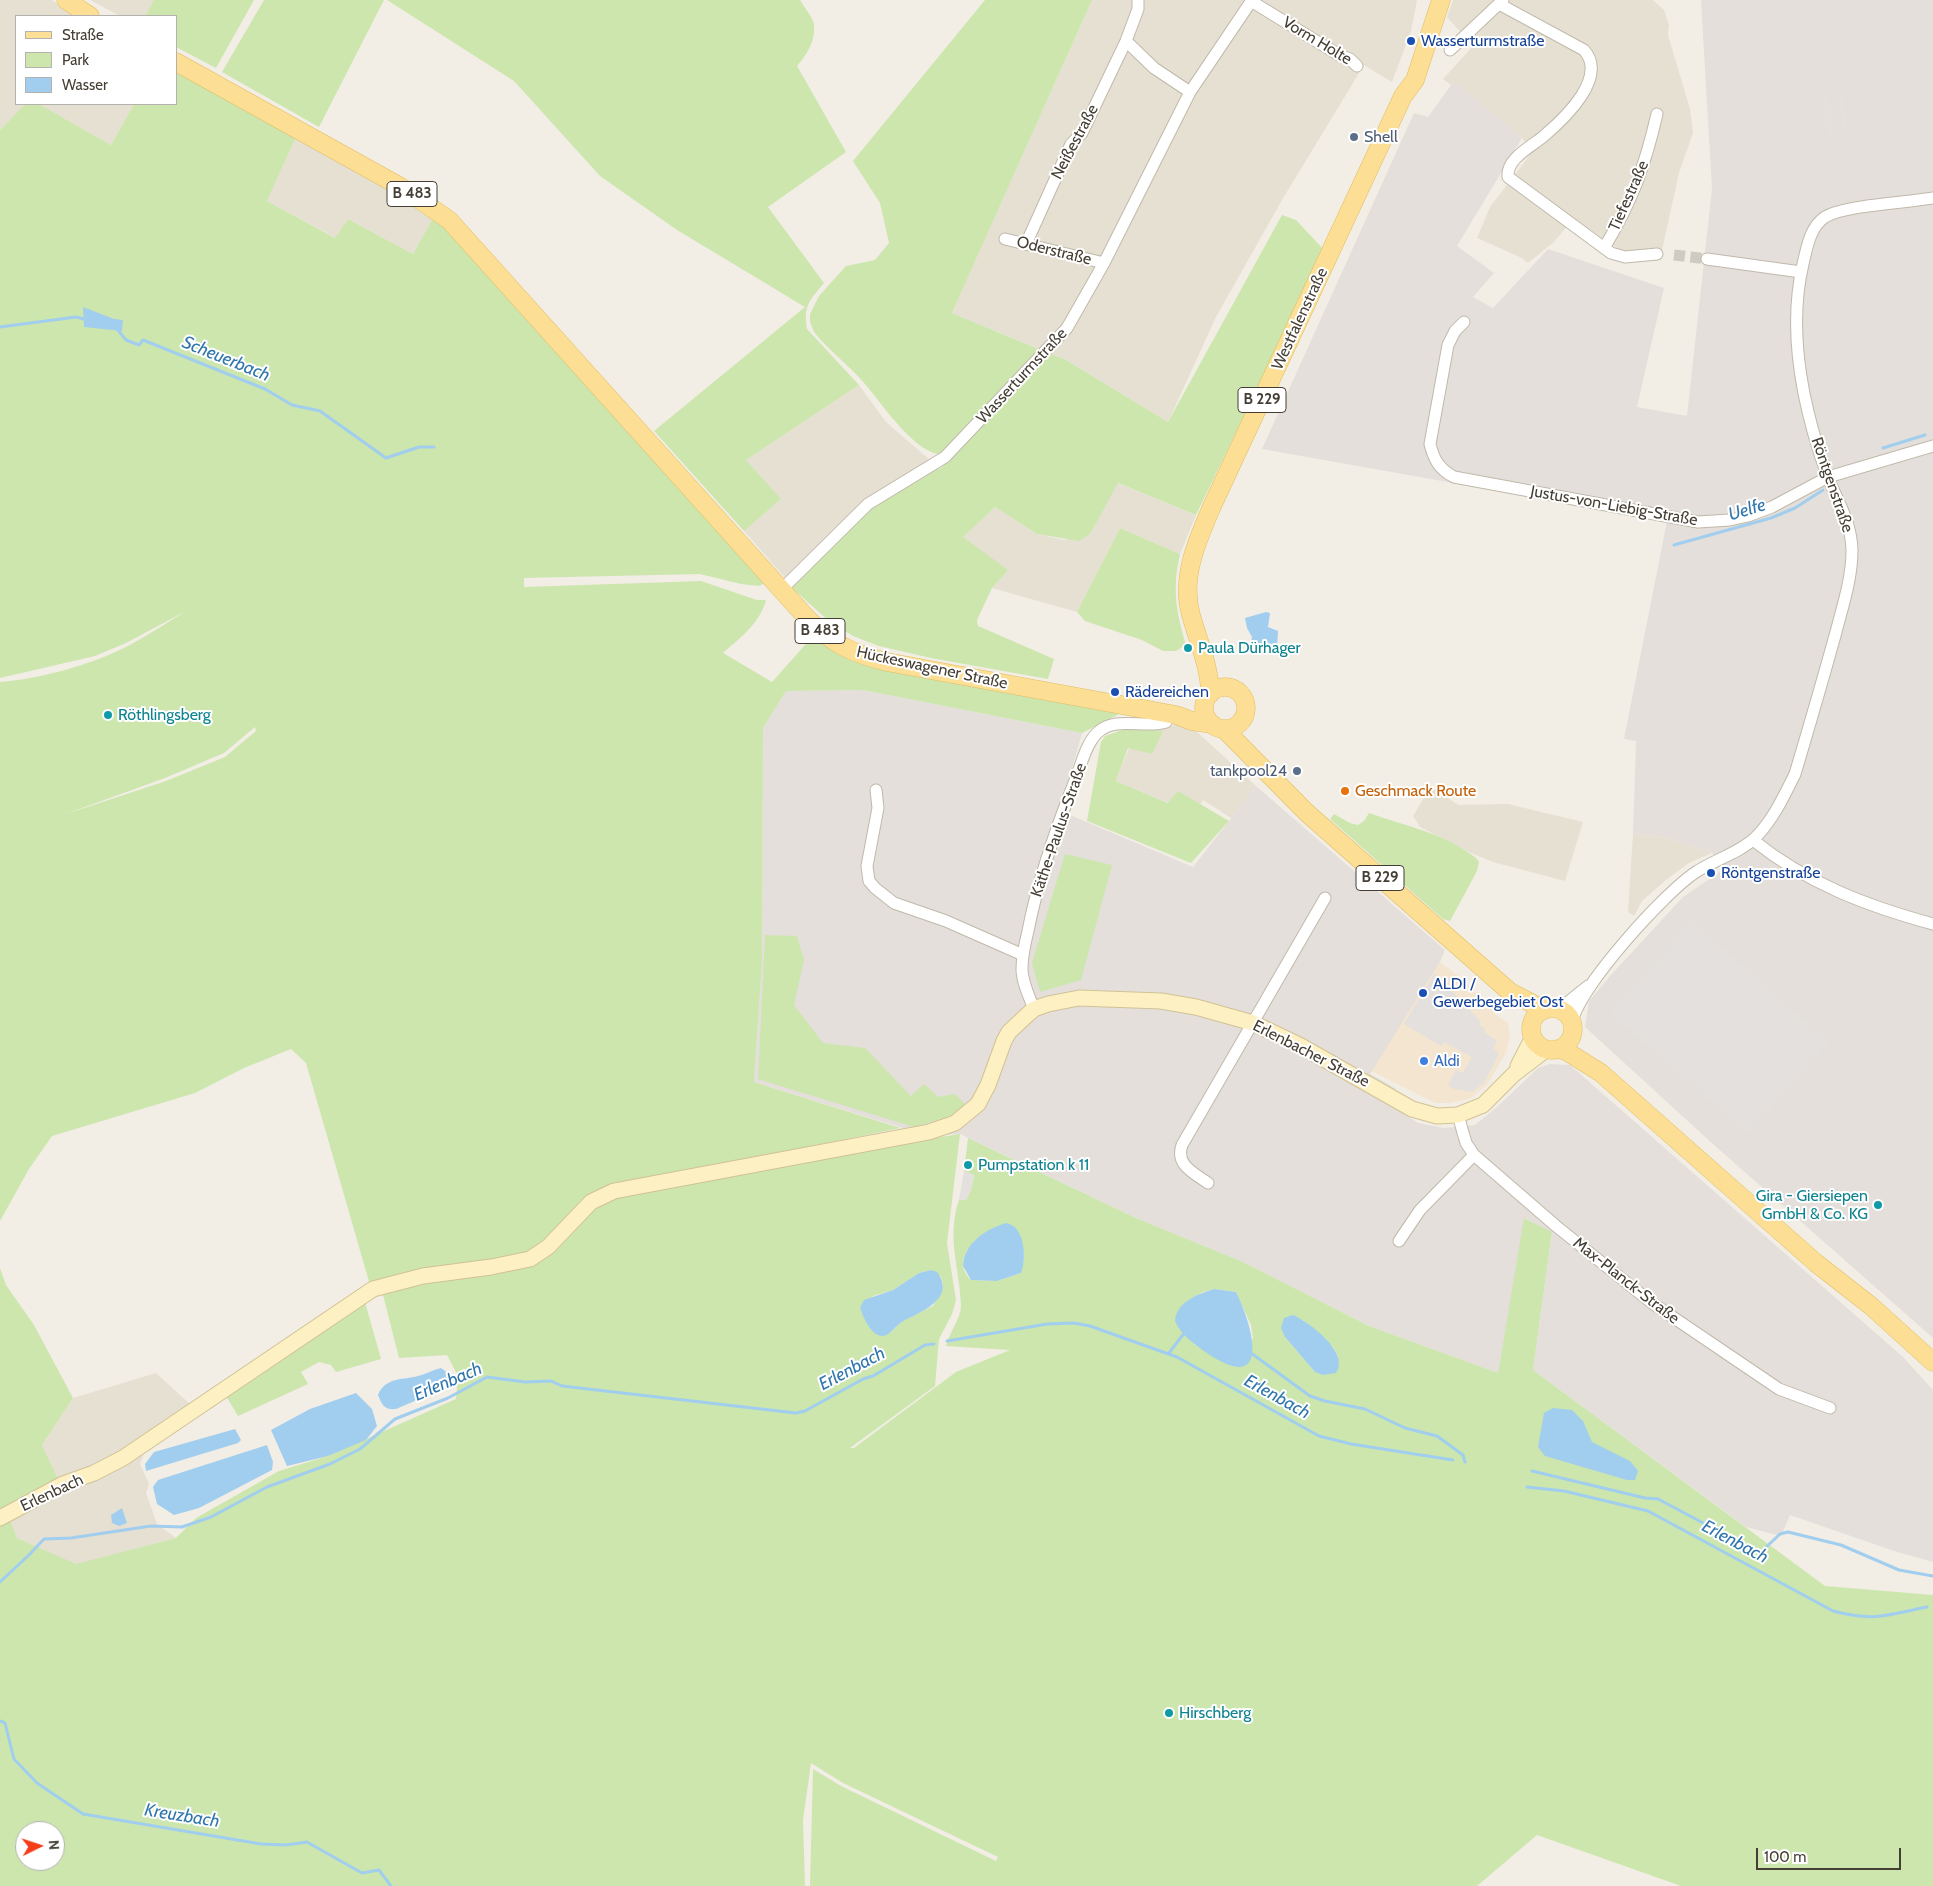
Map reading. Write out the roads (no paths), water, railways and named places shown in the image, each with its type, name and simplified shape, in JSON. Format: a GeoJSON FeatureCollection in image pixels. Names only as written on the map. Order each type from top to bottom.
{"type":"FeatureCollection","features":[{"type":"Feature","properties":{"kind":"main road"},"geometry":{"type":"LineString","coordinates":[[66,0],[88,15]]}},
{"type":"Feature","properties":{"kind":"main road","name":"Westfalenstraße"},"geometry":{"type":"LineString","coordinates":[[1403,96],[1406,76],[1424,34],[1433,0]]}},
{"type":"Feature","properties":{"kind":"main road","name":"Westfalenstraße"},"geometry":{"type":"LineString","coordinates":[[1207,700],[1205,658],[1187,598],[1189,570],[1201,532],[1403,96],[1415,80],[1441,0]]}},
{"type":"Feature","properties":{"kind":"main road","name":"Hückeswagener Straße"},"geometry":{"type":"LineString","coordinates":[[178,63],[380,175],[437,211],[460,231],[826,637],[859,655],[948,674],[1173,714],[1192,721],[1218,726]]}},
{"type":"Feature","properties":{"kind":"main road","name":"Westfalenstraße"},"geometry":{"type":"LineString","coordinates":[[1205,658],[1228,688]]}},
{"type":"Feature","properties":{"kind":"main road"},"geometry":{"type":"LineString","coordinates":[[1228,688],[1236,691],[1245,702],[1246,711],[1242,721],[1234,727],[1218,726],[1206,716],[1207,700],[1218,689],[1228,688]]}},
{"type":"Feature","properties":{"kind":"main road","name":"Hückeswagener Straße"},"geometry":{"type":"LineString","coordinates":[[1173,714],[1194,712],[1207,700]]}},
{"type":"Feature","properties":{"kind":"main road","name":"B 229"},"geometry":{"type":"LineString","coordinates":[[1242,721],[1252,756]]}},
{"type":"Feature","properties":{"kind":"main road","name":"B 229"},"geometry":{"type":"LineString","coordinates":[[1218,726],[1252,756],[1265,773],[1307,813],[1510,992],[1551,1009]]}},
{"type":"Feature","properties":{"kind":"main road","name":"B 229"},"geometry":{"type":"LineString","coordinates":[[1510,992],[1532,1031]]}},
{"type":"Feature","properties":{"kind":"main road"},"geometry":{"type":"LineString","coordinates":[[1601,1073],[1575,1041],[1566,1014],[1551,1009],[1537,1016],[1532,1031],[1538,1045],[1566,1051],[1601,1073],[1809,1257],[1877,1312],[1933,1362]]}},
{"type":"Feature","properties":{"kind":"main road"},"geometry":{"type":"LineString","coordinates":[[1553,1049],[1569,1042],[1572,1028]]}},
{"type":"Feature","properties":{"kind":"street","name":"Neißestraße"},"geometry":{"type":"LineString","coordinates":[[1026,244],[1070,144],[1082,133],[1126,42],[1138,9],[1138,0]]}},
{"type":"Feature","properties":{"kind":"street","name":"Vorm Holte"},"geometry":{"type":"LineString","coordinates":[[1251,1],[1339,55],[1350,59],[1357,66]]}},
{"type":"Feature","properties":{"kind":"street","name":"Wasserturmstraße"},"geometry":{"type":"LineString","coordinates":[[782,589],[868,504],[945,457],[1067,328],[1104,263],[1190,92],[1251,1]]}},
{"type":"Feature","properties":{"kind":"street"},"geometry":{"type":"LineString","coordinates":[[1450,50],[1501,2]]}},
{"type":"Feature","properties":{"kind":"street","name":"Tiefestraße"},"geometry":{"type":"LineString","coordinates":[[1501,2],[1584,50],[1592,64],[1590,83],[1557,123],[1515,160],[1508,170],[1508,177],[1604,248],[1625,257],[1657,254]]}},
{"type":"Feature","properties":{"kind":"street"},"geometry":{"type":"LineString","coordinates":[[1126,42],[1154,68],[1190,92]]}},
{"type":"Feature","properties":{"kind":"street","name":"Tiefestraße"},"geometry":{"type":"LineString","coordinates":[[1604,248],[1624,214],[1637,186],[1647,156],[1657,114]]}},
{"type":"Feature","properties":{"kind":"street","name":"Röntgenstraße"},"geometry":{"type":"LineString","coordinates":[[1572,1028],[1573,1015],[1590,985],[1665,897],[1696,872],[1753,840],[1782,802],[1795,774],[1851,570],[1850,533],[1840,500],[1828,477],[1811,425],[1800,371],[1798,332],[1801,272],[1811,233],[1824,218],[1847,210],[1933,198]]}},
{"type":"Feature","properties":{"kind":"street","name":"Oderstraße"},"geometry":{"type":"LineString","coordinates":[[1005,239],[1104,263]]}},
{"type":"Feature","properties":{"kind":"street"},"geometry":{"type":"LineString","coordinates":[[1707,259],[1801,272]]}},
{"type":"Feature","properties":{"kind":"street","name":"Justus-von-Liebig-Straße"},"geometry":{"type":"LineString","coordinates":[[1464,322],[1455,331],[1448,345],[1430,444],[1434,460],[1443,471],[1454,477],[1698,522],[1730,520],[1748,516],[1772,507],[1828,477],[1933,446]]}},
{"type":"Feature","properties":{"kind":"street","name":"Käthe-Paulus-Straße"},"geometry":{"type":"LineString","coordinates":[[1034,1008],[1024,984],[1022,970],[1023,955],[1042,873],[1067,800],[1093,739],[1097,733],[1114,725],[1161,724],[1166,722],[1173,714]]}},
{"type":"Feature","properties":{"kind":"street"},"geometry":{"type":"LineString","coordinates":[[876,790],[878,808],[867,866],[870,881],[875,888],[894,903],[946,921],[1023,955]]}},
{"type":"Feature","properties":{"kind":"street"},"geometry":{"type":"LineString","coordinates":[[1753,840],[1775,858],[1828,888],[1862,902],[1933,924]]}},
{"type":"Feature","properties":{"kind":"street"},"geometry":{"type":"LineString","coordinates":[[1208,1183],[1186,1167],[1180,1157],[1180,1151],[1325,898]]}},
{"type":"Feature","properties":{"kind":"street","name":"Röntgenstraße"},"geometry":{"type":"LineString","coordinates":[[1551,1009],[1563,1006],[1590,985]]}},
{"type":"Feature","properties":{"kind":"street","name":"Erlenbacher Straße"},"geometry":{"type":"LineString","coordinates":[[1034,1008],[1079,998],[1136,999],[1196,1007],[1253,1023],[1301,1046],[1412,1109],[1437,1116],[1458,1114],[1488,1101],[1514,1074],[1553,1049]]}},
{"type":"Feature","properties":{"kind":"street","name":"Erlenbach"},"geometry":{"type":"LineString","coordinates":[[0,1518],[63,1484],[94,1474],[116,1463],[372,1289],[423,1276],[492,1267],[530,1259],[548,1248],[592,1202],[614,1191],[856,1144],[929,1132],[960,1120],[971,1112],[984,1094],[1009,1032],[1034,1008]]}},
{"type":"Feature","properties":{"kind":"street","name":"Erlenbacher Straße"},"geometry":{"type":"LineString","coordinates":[[1514,1074],[1532,1031]]}},
{"type":"Feature","properties":{"kind":"street","name":"Max-Planck-Straße"},"geometry":{"type":"LineString","coordinates":[[1458,1114],[1466,1143],[1474,1155],[1556,1226],[1652,1303],[1779,1389],[1830,1408]]}},
{"type":"Feature","properties":{"kind":"street"},"geometry":{"type":"LineString","coordinates":[[1399,1241],[1420,1210],[1474,1155]]}},
{"type":"Feature","properties":{"kind":"water"},"geometry":{"type":"Polygon","coordinates":[[[83,307],[114,319],[123,320],[122,331],[84,327],[83,307]]]}},
{"type":"Feature","properties":{"kind":"water"},"geometry":{"type":"Polygon","coordinates":[[[1266,612],[1270,613],[1268,627],[1278,631],[1277,648],[1257,650],[1254,642],[1251,642],[1252,637],[1247,628],[1245,618],[1266,612]]]}},
{"type":"Feature","properties":{"kind":"water"},"geometry":{"type":"Polygon","coordinates":[[[1006,1223],[1012,1225],[1021,1236],[1024,1260],[1021,1273],[997,1281],[971,1280],[963,1266],[967,1250],[984,1233],[1006,1223]]]}},
{"type":"Feature","properties":{"kind":"water"},"geometry":{"type":"Polygon","coordinates":[[[931,1270],[937,1272],[942,1281],[943,1289],[935,1302],[903,1321],[891,1332],[880,1336],[875,1333],[867,1324],[860,1308],[864,1300],[893,1290],[919,1273],[931,1270]]]}},
{"type":"Feature","properties":{"kind":"water"},"geometry":{"type":"Polygon","coordinates":[[[1214,1289],[1236,1292],[1243,1307],[1252,1340],[1252,1353],[1249,1363],[1240,1367],[1225,1364],[1204,1351],[1184,1334],[1175,1321],[1176,1314],[1184,1304],[1201,1293],[1214,1289]]]}},
{"type":"Feature","properties":{"kind":"water"},"geometry":{"type":"Polygon","coordinates":[[[1293,1315],[1318,1331],[1333,1348],[1338,1356],[1339,1365],[1336,1373],[1323,1375],[1315,1372],[1285,1337],[1281,1328],[1284,1318],[1293,1315]]]}},
{"type":"Feature","properties":{"kind":"water"},"geometry":{"type":"Polygon","coordinates":[[[441,1368],[457,1380],[452,1385],[396,1409],[386,1408],[382,1404],[378,1395],[385,1385],[395,1380],[418,1376],[441,1368]]]}},
{"type":"Feature","properties":{"kind":"water"},"geometry":{"type":"Polygon","coordinates":[[[356,1393],[372,1409],[377,1426],[366,1440],[328,1456],[287,1466],[271,1430],[310,1409],[356,1393]]]}},
{"type":"Feature","properties":{"kind":"water"},"geometry":{"type":"Polygon","coordinates":[[[1553,1408],[1572,1410],[1583,1421],[1592,1442],[1630,1461],[1638,1471],[1635,1480],[1627,1480],[1545,1456],[1538,1447],[1544,1413],[1553,1408]]]}},
{"type":"Feature","properties":{"kind":"water"},"geometry":{"type":"Polygon","coordinates":[[[235,1429],[241,1440],[238,1443],[146,1471],[145,1464],[154,1452],[235,1429]]]}},
{"type":"Feature","properties":{"kind":"water"},"geometry":{"type":"Polygon","coordinates":[[[267,1445],[273,1462],[272,1470],[199,1508],[174,1515],[157,1504],[153,1487],[158,1480],[267,1445]]]}},
{"type":"Feature","properties":{"kind":"water"},"geometry":{"type":"Polygon","coordinates":[[[122,1508],[127,1523],[119,1526],[112,1523],[111,1515],[122,1508]]]}},
{"type":"Feature","properties":{"kind":"waterway","name":"Scheuerbach"},"geometry":{"type":"LineString","coordinates":[[0,327],[76,317],[88,320]]}},
{"type":"Feature","properties":{"kind":"waterway","name":"Scheuerbach"},"geometry":{"type":"LineString","coordinates":[[117,329],[126,340],[139,345],[143,340],[265,389],[292,405],[320,411],[386,458],[419,447],[434,447]]}},
{"type":"Feature","properties":{"kind":"waterway","name":"Uelfe"},"geometry":{"type":"LineString","coordinates":[[1883,448],[1925,435]]}},
{"type":"Feature","properties":{"kind":"waterway","name":"Uelfe"},"geometry":{"type":"LineString","coordinates":[[1674,545],[1771,518],[1795,508],[1823,490]]}},
{"type":"Feature","properties":{"kind":"waterway","name":"Erlenbach"},"geometry":{"type":"LineString","coordinates":[[947,1341],[1047,1324],[1074,1323],[1090,1326],[1177,1357],[1319,1436],[1351,1444],[1453,1460]]}},
{"type":"Feature","properties":{"kind":"waterway"},"geometry":{"type":"LineString","coordinates":[[1169,1353],[1185,1332]]}},
{"type":"Feature","properties":{"kind":"waterway","name":"Erlenbach"},"geometry":{"type":"LineString","coordinates":[[0,1582],[44,1539],[71,1538],[151,1526],[182,1527],[211,1517],[267,1487],[330,1464],[360,1449],[395,1419],[448,1398],[487,1377],[525,1382],[551,1381],[562,1386],[796,1413],[805,1411],[863,1379],[873,1376],[925,1345],[934,1344]]}},
{"type":"Feature","properties":{"kind":"waterway"},"geometry":{"type":"LineString","coordinates":[[1251,1353],[1310,1396],[1365,1409],[1405,1428],[1437,1436],[1463,1455],[1465,1462]]}},
{"type":"Feature","properties":{"kind":"waterway"},"geometry":{"type":"LineString","coordinates":[[1532,1471],[1645,1498],[1658,1499],[1761,1552],[1780,1534],[1788,1532],[1841,1545],[1899,1570],[1933,1576]]}},
{"type":"Feature","properties":{"kind":"waterway","name":"Erlenbach"},"geometry":{"type":"LineString","coordinates":[[1527,1487],[1564,1491],[1648,1511],[1833,1611],[1870,1617],[1927,1607]]}},
{"type":"Feature","properties":{"kind":"waterway","name":"Kreuzbach"},"geometry":{"type":"LineString","coordinates":[[0,1721],[5,1723],[14,1759],[37,1783],[83,1814],[261,1844],[286,1845],[307,1842],[362,1873],[379,1870],[391,1886]]}},
{"type":"Feature","properties":{"kind":"tunnel"},"geometry":{"type":"LineString","coordinates":[[1674,255],[1707,259]]}},
{"type":"Feature","properties":{"kind":"place","name":"Wasserturmstraße"},"geometry":{"type":"Point","coordinates":[1411,41]}},
{"type":"Feature","properties":{"kind":"place","name":"Shell"},"geometry":{"type":"Point","coordinates":[1354,137]}},
{"type":"Feature","properties":{"kind":"place","name":"Paula Dürhager"},"geometry":{"type":"Point","coordinates":[1188,648]}},
{"type":"Feature","properties":{"kind":"place","name":"Rädereichen"},"geometry":{"type":"Point","coordinates":[1115,692]}},
{"type":"Feature","properties":{"kind":"place","name":"Röthlingsberg"},"geometry":{"type":"Point","coordinates":[108,715]}},
{"type":"Feature","properties":{"kind":"place","name":"tankpool24"},"geometry":{"type":"Point","coordinates":[1297,771]}},
{"type":"Feature","properties":{"kind":"place","name":"Geschmack Route"},"geometry":{"type":"Point","coordinates":[1345,791]}},
{"type":"Feature","properties":{"kind":"place","name":"Röntgenstraße"},"geometry":{"type":"Point","coordinates":[1711,873]}},
{"type":"Feature","properties":{"kind":"place","name":"ALDI / Gewerbegebiet Ost"},"geometry":{"type":"Point","coordinates":[1423,993]}},
{"type":"Feature","properties":{"kind":"place","name":"Aldi"},"geometry":{"type":"Point","coordinates":[1424,1061]}},
{"type":"Feature","properties":{"kind":"place","name":"Pumpstation k 11"},"geometry":{"type":"Point","coordinates":[968,1165]}},
{"type":"Feature","properties":{"kind":"place","name":"Gira - Giersiepen GmbH & Co. KG"},"geometry":{"type":"Point","coordinates":[1878,1205]}},
{"type":"Feature","properties":{"kind":"place","name":"Hirschberg"},"geometry":{"type":"Point","coordinates":[1169,1713]}}]}
